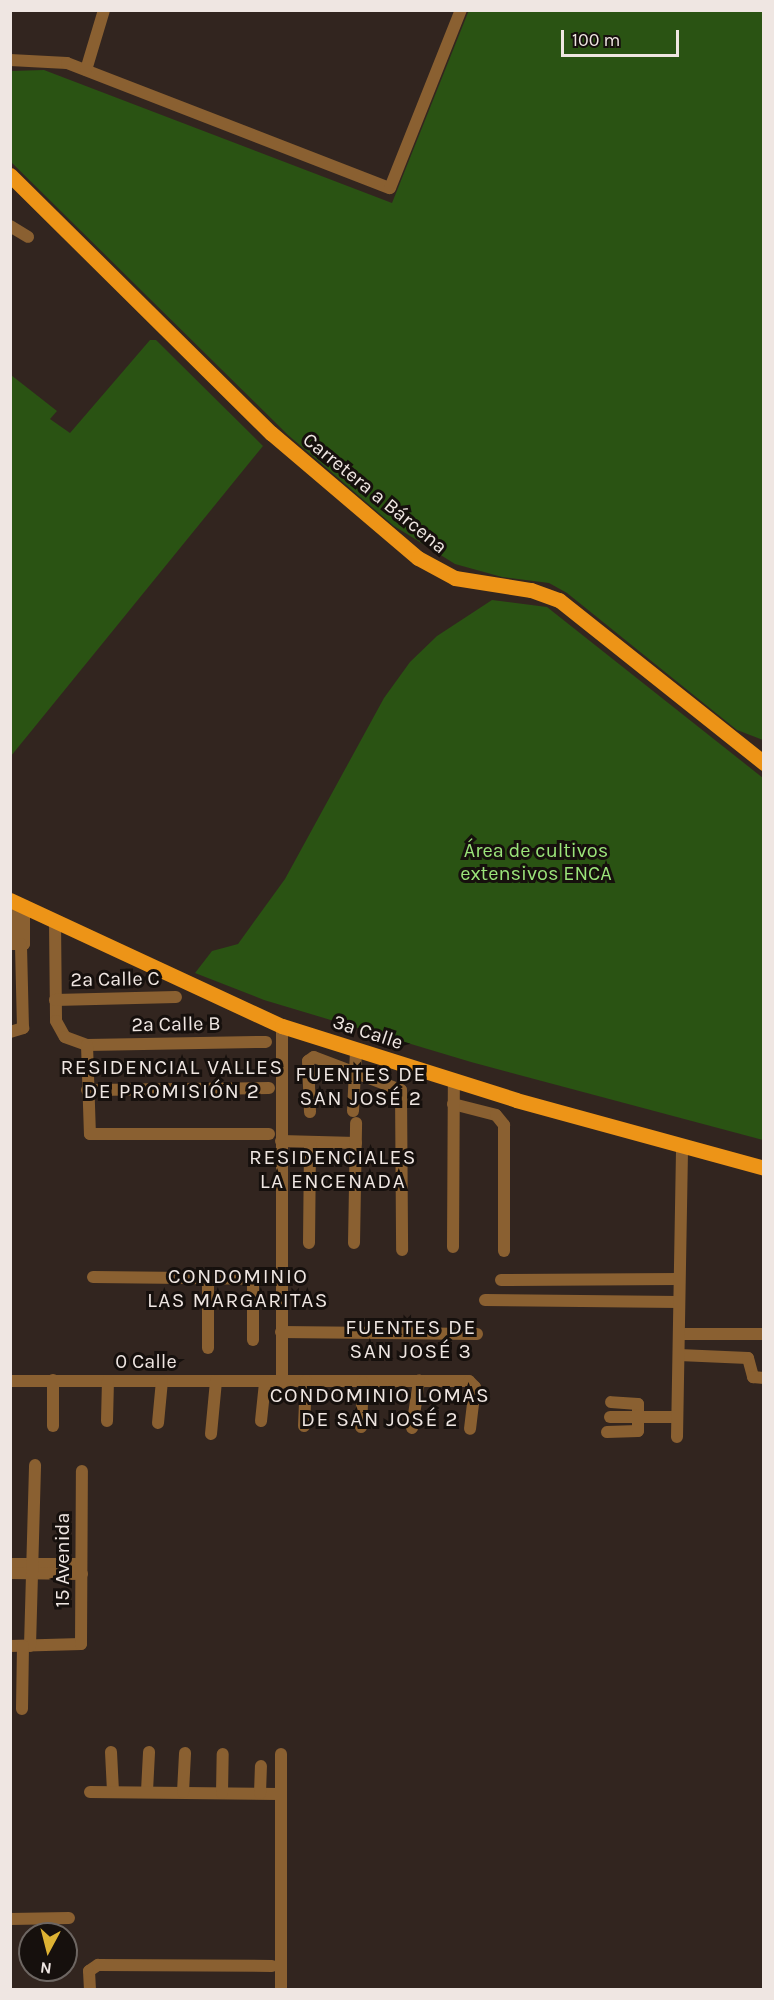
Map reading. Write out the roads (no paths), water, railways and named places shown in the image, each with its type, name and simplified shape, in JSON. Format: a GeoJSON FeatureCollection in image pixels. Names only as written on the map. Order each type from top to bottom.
{"type":"FeatureCollection","features":[{"type":"Feature","properties":{"kind":"main road","name":"Carretera a Bárcena"},"geometry":{"type":"LineString","coordinates":[[10,175],[271,433],[418,558],[454,578],[531,590],[559,600],[764,763]]}},
{"type":"Feature","properties":{"kind":"main road","name":"3a Calle"},"geometry":{"type":"LineString","coordinates":[[16,903],[282,1026],[454,1081],[764,1168]]}},
{"type":"Feature","properties":{"kind":"street"},"geometry":{"type":"LineString","coordinates":[[86,70],[104,10]]}},
{"type":"Feature","properties":{"kind":"street"},"geometry":{"type":"LineString","coordinates":[[10,51],[25,58],[86,70],[390,188],[461,10]]}},
{"type":"Feature","properties":{"kind":"street"},"geometry":{"type":"LineString","coordinates":[[10,60],[25,58]]}},
{"type":"Feature","properties":{"kind":"street"},"geometry":{"type":"LineString","coordinates":[[10,226],[28,237]]}},
{"type":"Feature","properties":{"kind":"street"},"geometry":{"type":"LineString","coordinates":[[10,1032],[22,1028],[16,903]]}},
{"type":"Feature","properties":{"kind":"street"},"geometry":{"type":"LineString","coordinates":[[60,924],[54,960],[55,1000],[59,1030],[75,1043],[87,1045],[88,1131],[94,1135],[269,1134]]}},
{"type":"Feature","properties":{"kind":"street","name":"2a Calle C"},"geometry":{"type":"LineString","coordinates":[[55,1000],[176,997]]}},
{"type":"Feature","properties":{"kind":"street"},"geometry":{"type":"LineString","coordinates":[[282,1026],[280,1279],[282,1383]]}},
{"type":"Feature","properties":{"kind":"street","name":"2a Calle B"},"geometry":{"type":"LineString","coordinates":[[87,1045],[266,1042]]}},
{"type":"Feature","properties":{"kind":"street"},"geometry":{"type":"LineString","coordinates":[[354,1243],[356,1143],[353,1073],[356,1051]]}},
{"type":"Feature","properties":{"kind":"street"},"geometry":{"type":"LineString","coordinates":[[310,1112],[308,1061],[314,1057],[401,1090],[402,1250]]}},
{"type":"Feature","properties":{"kind":"street"},"geometry":{"type":"LineString","coordinates":[[453,1247],[454,1081]]}},
{"type":"Feature","properties":{"kind":"street"},"geometry":{"type":"LineString","coordinates":[[87,1090],[269,1088]]}},
{"type":"Feature","properties":{"kind":"street"},"geometry":{"type":"LineString","coordinates":[[453,1104],[496,1115],[504,1125],[504,1251]]}},
{"type":"Feature","properties":{"kind":"street"},"geometry":{"type":"LineString","coordinates":[[281,1141],[356,1143]]}},
{"type":"Feature","properties":{"kind":"street"},"geometry":{"type":"LineString","coordinates":[[309,1243],[310,1142]]}},
{"type":"Feature","properties":{"kind":"street"},"geometry":{"type":"LineString","coordinates":[[677,1437],[682,1145]]}},
{"type":"Feature","properties":{"kind":"street"},"geometry":{"type":"LineString","coordinates":[[93,1277],[280,1279]]}},
{"type":"Feature","properties":{"kind":"street"},"geometry":{"type":"LineString","coordinates":[[208,1279],[208,1348]]}},
{"type":"Feature","properties":{"kind":"street"},"geometry":{"type":"LineString","coordinates":[[253,1279],[253,1341]]}},
{"type":"Feature","properties":{"kind":"street"},"geometry":{"type":"LineString","coordinates":[[501,1280],[679,1279]]}},
{"type":"Feature","properties":{"kind":"street"},"geometry":{"type":"LineString","coordinates":[[485,1300],[679,1302]]}},
{"type":"Feature","properties":{"kind":"street"},"geometry":{"type":"LineString","coordinates":[[281,1332],[477,1334]]}},
{"type":"Feature","properties":{"kind":"street"},"geometry":{"type":"LineString","coordinates":[[679,1334],[764,1334]]}},
{"type":"Feature","properties":{"kind":"street"},"geometry":{"type":"LineString","coordinates":[[679,1355],[748,1358],[753,1377],[764,1378]]}},
{"type":"Feature","properties":{"kind":"street"},"geometry":{"type":"LineString","coordinates":[[53,1380],[53,1426]]}},
{"type":"Feature","properties":{"kind":"street","name":"0 Calle"},"geometry":{"type":"LineString","coordinates":[[10,1381],[474,1383],[470,1429]]}},
{"type":"Feature","properties":{"kind":"street"},"geometry":{"type":"LineString","coordinates":[[107,1421],[108,1381]]}},
{"type":"Feature","properties":{"kind":"street"},"geometry":{"type":"LineString","coordinates":[[158,1423],[162,1381]]}},
{"type":"Feature","properties":{"kind":"street"},"geometry":{"type":"LineString","coordinates":[[211,1434],[216,1381]]}},
{"type":"Feature","properties":{"kind":"street"},"geometry":{"type":"LineString","coordinates":[[304,1426],[306,1381]]}},
{"type":"Feature","properties":{"kind":"street"},"geometry":{"type":"LineString","coordinates":[[412,1428],[419,1381]]}},
{"type":"Feature","properties":{"kind":"street"},"geometry":{"type":"LineString","coordinates":[[261,1421],[265,1382]]}},
{"type":"Feature","properties":{"kind":"street"},"geometry":{"type":"LineString","coordinates":[[361,1427],[363,1382]]}},
{"type":"Feature","properties":{"kind":"street"},"geometry":{"type":"LineString","coordinates":[[607,1432],[637,1434],[638,1404],[611,1402]]}},
{"type":"Feature","properties":{"kind":"street"},"geometry":{"type":"LineString","coordinates":[[610,1417],[677,1417]]}},
{"type":"Feature","properties":{"kind":"street"},"geometry":{"type":"LineString","coordinates":[[22,1708],[21,1646],[33,1569],[35,1466]]}},
{"type":"Feature","properties":{"kind":"street","name":"15 Avenida"},"geometry":{"type":"LineString","coordinates":[[21,1646],[77,1648],[82,1640],[82,1470]]}},
{"type":"Feature","properties":{"kind":"street"},"geometry":{"type":"LineString","coordinates":[[10,1564],[33,1569]]}},
{"type":"Feature","properties":{"kind":"street"},"geometry":{"type":"LineString","coordinates":[[10,1573],[33,1569],[81,1569]]}},
{"type":"Feature","properties":{"kind":"street"},"geometry":{"type":"LineString","coordinates":[[111,1752],[112,1792]]}},
{"type":"Feature","properties":{"kind":"street"},"geometry":{"type":"LineString","coordinates":[[147,1791],[148,1752]]}},
{"type":"Feature","properties":{"kind":"street"},"geometry":{"type":"LineString","coordinates":[[183,1792],[185,1753]]}},
{"type":"Feature","properties":{"kind":"street"},"geometry":{"type":"LineString","coordinates":[[222,1793],[223,1754]]}},
{"type":"Feature","properties":{"kind":"street"},"geometry":{"type":"LineString","coordinates":[[281,1754],[281,1989]]}},
{"type":"Feature","properties":{"kind":"street"},"geometry":{"type":"LineString","coordinates":[[260,1793],[261,1766]]}},
{"type":"Feature","properties":{"kind":"street"},"geometry":{"type":"LineString","coordinates":[[90,1792],[280,1794]]}},
{"type":"Feature","properties":{"kind":"street"},"geometry":{"type":"LineString","coordinates":[[10,1919],[69,1918]]}},
{"type":"Feature","properties":{"kind":"street"},"geometry":{"type":"LineString","coordinates":[[90,1989],[89,1971],[98,1965],[272,1966]]}},
{"type":"Feature","properties":{"kind":"district","name":"RESIDENCIAL VALLES DE PROMISIÓN 2"},"geometry":{"type":"Point","coordinates":[172,1079]}},
{"type":"Feature","properties":{"kind":"district","name":"FUENTES DE SAN JOSÉ 2"},"geometry":{"type":"Point","coordinates":[361,1086]}},
{"type":"Feature","properties":{"kind":"district","name":"RESIDENCIALES LA ENCENADA"},"geometry":{"type":"Point","coordinates":[333,1169]}},
{"type":"Feature","properties":{"kind":"district","name":"CONDOMINIO LAS MARGARITAS"},"geometry":{"type":"Point","coordinates":[238,1288]}},
{"type":"Feature","properties":{"kind":"district","name":"FUENTES DE SAN JOSÉ 3"},"geometry":{"type":"Point","coordinates":[411,1339]}},
{"type":"Feature","properties":{"kind":"district","name":"CONDOMINIO LOMAS DE SAN JOSÉ 2"},"geometry":{"type":"Point","coordinates":[380,1407]}},
{"type":"Feature","properties":{"kind":"park label","name":"Área de cultivos extensivos ENCA"},"geometry":{"type":"Point","coordinates":[536,862]}}]}
